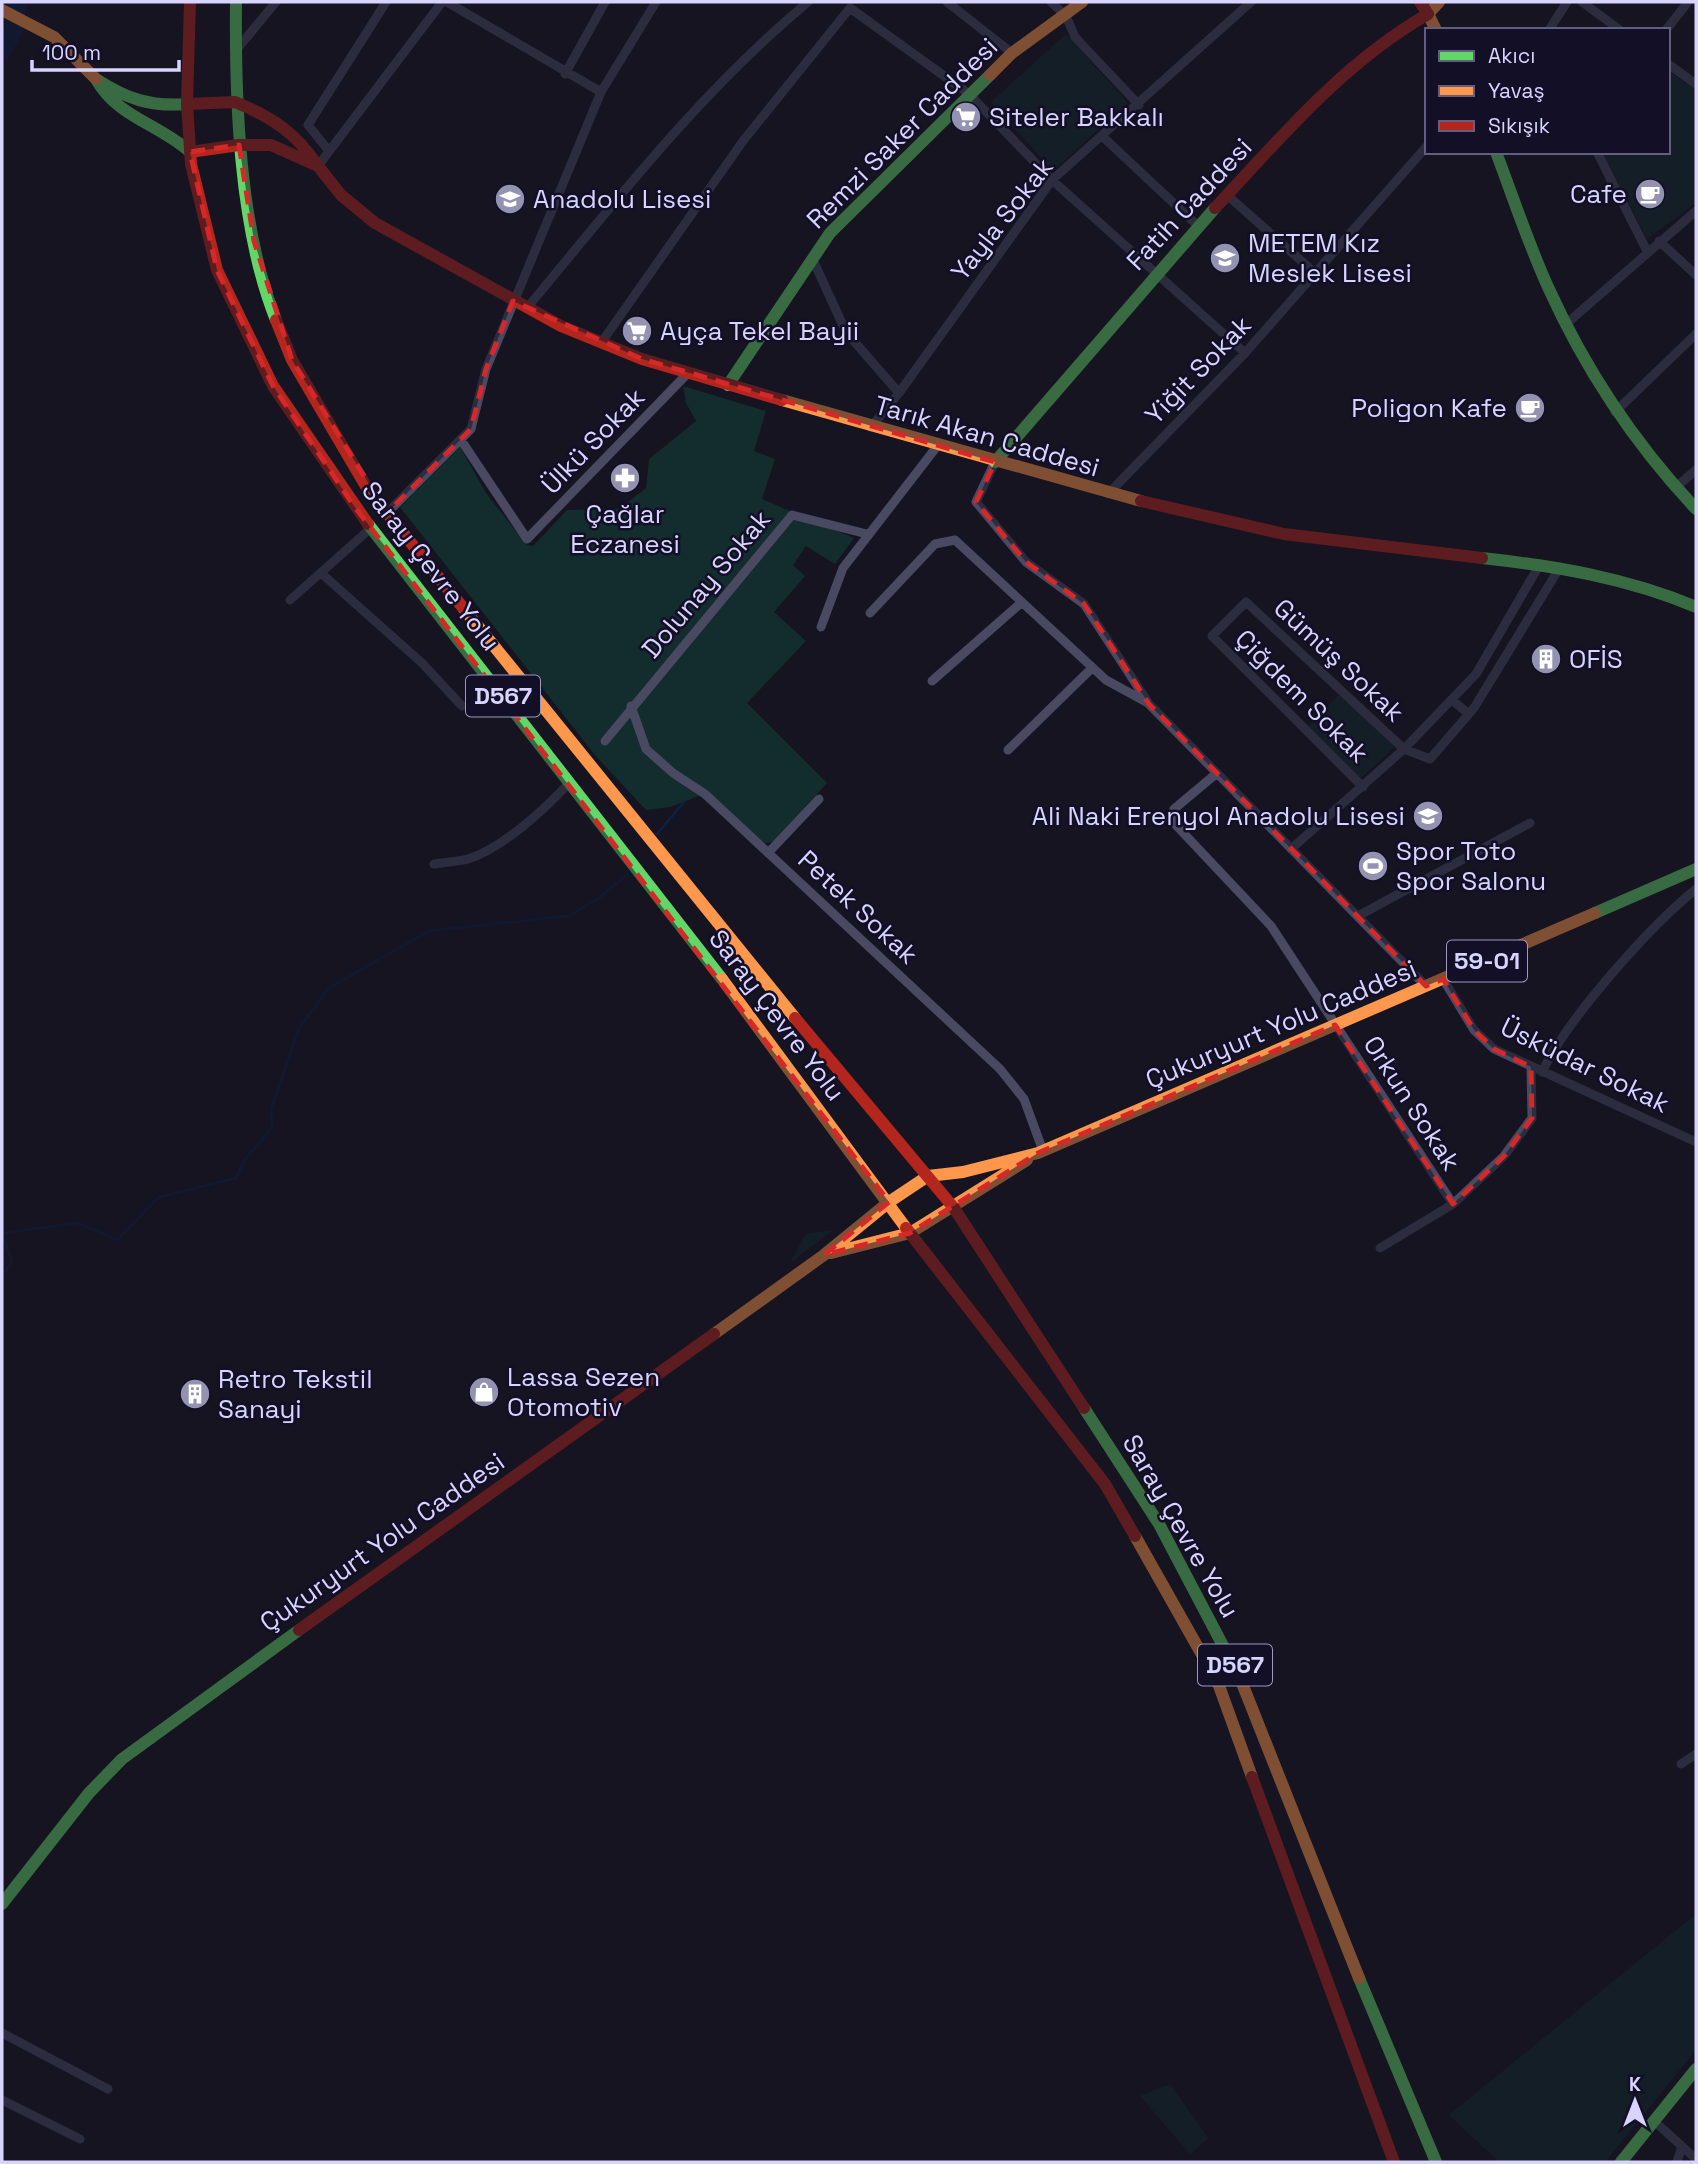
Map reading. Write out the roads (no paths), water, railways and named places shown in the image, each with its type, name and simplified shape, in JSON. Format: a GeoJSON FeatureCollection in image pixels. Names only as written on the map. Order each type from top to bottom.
{"type":"FeatureCollection","features":[{"type":"Feature","properties":{"kind":"main road","name":"D567"},"geometry":{"type":"LineString","coordinates":[[190,2],[187,104],[190,152]]}},
{"type":"Feature","properties":{"kind":"main road","name":"D567"},"geometry":{"type":"LineString","coordinates":[[236,2],[235,103],[239,145]]}},
{"type":"Feature","properties":{"kind":"main road","name":"Remzi Saker Caddesi"},"geometry":{"type":"LineString","coordinates":[[728,385],[830,233],[1012,53],[1082,2]]}},
{"type":"Feature","properties":{"kind":"main road"},"geometry":{"type":"LineString","coordinates":[[1420,2],[1435,28]]}},
{"type":"Feature","properties":{"kind":"main road","name":"Fatih Caddesi"},"geometry":{"type":"LineString","coordinates":[[995,462],[1156,271],[1340,74],[1399,29],[1428,14],[1439,2]]}},
{"type":"Feature","properties":{"kind":"main road"},"geometry":{"type":"LineString","coordinates":[[3,10],[54,37],[96,79],[133,103],[160,107],[235,103]]}},
{"type":"Feature","properties":{"kind":"main road"},"geometry":{"type":"LineString","coordinates":[[96,79],[103,94],[128,116],[165,131],[190,152],[261,142],[278,146],[318,166]]}},
{"type":"Feature","properties":{"kind":"main road","name":"Tarık Akan Caddesi"},"geometry":{"type":"LineString","coordinates":[[235,103],[268,115],[300,137],[341,195],[375,223],[513,301],[601,343],[728,385],[1108,494],[1284,534],[1560,567],[1668,595],[1696,607]]}},
{"type":"Feature","properties":{"kind":"main road","name":"Saray Çevre Yolu"},"geometry":{"type":"LineString","coordinates":[[239,145],[254,241],[269,303],[292,360],[367,488],[699,904],[928,1176]]}},
{"type":"Feature","properties":{"kind":"main road","name":"Saray Çevre Yolu"},"geometry":{"type":"LineString","coordinates":[[190,152],[218,270],[274,386],[371,528],[680,923],[889,1202]]}},
{"type":"Feature","properties":{"kind":"main road"},"geometry":{"type":"LineString","coordinates":[[1497,154],[1556,305],[1615,412],[1675,488],[1696,509]]}},
{"type":"Feature","properties":{"kind":"main road","name":"Çukuryurt Yolu Caddesi"},"geometry":{"type":"LineString","coordinates":[[1041,1152],[1696,869]]}},
{"type":"Feature","properties":{"kind":"main road"},"geometry":{"type":"LineString","coordinates":[[824,1255],[910,1233],[1041,1152]]}},
{"type":"Feature","properties":{"kind":"main road","name":"59-01"},"geometry":{"type":"LineString","coordinates":[[928,1176],[963,1172],[1041,1152]]}},
{"type":"Feature","properties":{"kind":"main road","name":"D567"},"geometry":{"type":"LineString","coordinates":[[928,1176],[954,1208]]}},
{"type":"Feature","properties":{"kind":"main road","name":"Çukuryurt Yolu Caddesi"},"geometry":{"type":"LineString","coordinates":[[2,1904],[89,1793],[122,1759],[824,1255],[889,1202],[928,1176]]}},
{"type":"Feature","properties":{"kind":"main road","name":"D567"},"geometry":{"type":"LineString","coordinates":[[889,1202],[910,1233]]}},
{"type":"Feature","properties":{"kind":"main road","name":"Saray Çevre Yolu"},"geometry":{"type":"LineString","coordinates":[[954,1208],[1159,1524],[1236,1667],[1349,1954],[1436,2162]]}},
{"type":"Feature","properties":{"kind":"main road","name":"Saray Çevre Yolu"},"geometry":{"type":"LineString","coordinates":[[910,1233],[1105,1484],[1217,1683],[1394,2162]]}},
{"type":"Feature","properties":{"kind":"main road"},"geometry":{"type":"LineString","coordinates":[[1621,2162],[1695,2074]]}},
{"type":"Feature","properties":{"kind":"street"},"geometry":{"type":"LineString","coordinates":[[235,51],[276,2]]}},
{"type":"Feature","properties":{"kind":"street"},"geometry":{"type":"LineString","coordinates":[[330,151],[308,125],[386,2]]}},
{"type":"Feature","properties":{"kind":"street"},"geometry":{"type":"LineString","coordinates":[[318,166],[444,2],[565,74],[601,92]]}},
{"type":"Feature","properties":{"kind":"street"},"geometry":{"type":"LineString","coordinates":[[565,74],[605,2]]}},
{"type":"Feature","properties":{"kind":"street"},"geometry":{"type":"LineString","coordinates":[[387,513],[461,440],[475,420],[486,369],[601,92],[656,2]]}},
{"type":"Feature","properties":{"kind":"street"},"geometry":{"type":"LineString","coordinates":[[527,308],[686,118],[773,32],[808,2]]}},
{"type":"Feature","properties":{"kind":"street"},"geometry":{"type":"LineString","coordinates":[[947,2],[1012,53]]}},
{"type":"Feature","properties":{"kind":"street"},"geometry":{"type":"LineString","coordinates":[[1051,2],[1066,16],[1075,37],[1139,105]]}},
{"type":"Feature","properties":{"kind":"street","name":"Yayla Sokak"},"geometry":{"type":"LineString","coordinates":[[872,427],[1052,180],[1139,105],[1251,2]]}},
{"type":"Feature","properties":{"kind":"street"},"geometry":{"type":"LineString","coordinates":[[1550,28],[1567,2]]}},
{"type":"Feature","properties":{"kind":"street"},"geometry":{"type":"LineString","coordinates":[[1582,2],[1617,28]]}},
{"type":"Feature","properties":{"kind":"street"},"geometry":{"type":"LineString","coordinates":[[1668,28],[1688,2]]}},
{"type":"Feature","properties":{"kind":"street"},"geometry":{"type":"LineString","coordinates":[[601,343],[743,141],[850,9],[969,93],[1052,180],[1245,353]]}},
{"type":"Feature","properties":{"kind":"street"},"geometry":{"type":"LineString","coordinates":[[1670,65],[1696,84]]}},
{"type":"Feature","properties":{"kind":"street"},"geometry":{"type":"LineString","coordinates":[[1103,137],[1198,226]]}},
{"type":"Feature","properties":{"kind":"street","name":"Yiğit Sokak"},"geometry":{"type":"LineString","coordinates":[[1108,494],[1245,353],[1425,148]]}},
{"type":"Feature","properties":{"kind":"street"},"geometry":{"type":"LineString","coordinates":[[1598,154],[1647,251]]}},
{"type":"Feature","properties":{"kind":"street"},"geometry":{"type":"LineString","coordinates":[[1227,195],[1315,273]]}},
{"type":"Feature","properties":{"kind":"street"},"geometry":{"type":"LineString","coordinates":[[1566,324],[1696,211]]}},
{"type":"Feature","properties":{"kind":"street"},"geometry":{"type":"LineString","coordinates":[[1659,241],[1696,275]]}},
{"type":"Feature","properties":{"kind":"street"},"geometry":{"type":"LineString","coordinates":[[812,258],[846,331],[899,393]]}},
{"type":"Feature","properties":{"kind":"street"},"geometry":{"type":"LineString","coordinates":[[1615,412],[1696,334]]}},
{"type":"Feature","properties":{"kind":"street","name":"Ülkü Sokak"},"geometry":{"type":"LineString","coordinates":[[461,440],[527,539],[688,373]]}},
{"type":"Feature","properties":{"kind":"street"},"geometry":{"type":"LineString","coordinates":[[821,627],[843,568],[938,445]]}},
{"type":"Feature","properties":{"kind":"street"},"geometry":{"type":"LineString","coordinates":[[995,462],[976,502],[1026,562],[1084,604],[1149,704],[1426,986]]}},
{"type":"Feature","properties":{"kind":"street"},"geometry":{"type":"LineString","coordinates":[[1675,488],[1696,470]]}},
{"type":"Feature","properties":{"kind":"street","name":"Dolunay Sokak"},"geometry":{"type":"LineString","coordinates":[[605,741],[631,706],[792,515],[867,534]]}},
{"type":"Feature","properties":{"kind":"street"},"geometry":{"type":"LineString","coordinates":[[290,600],[371,528]]}},
{"type":"Feature","properties":{"kind":"street"},"geometry":{"type":"LineString","coordinates":[[870,613],[935,544],[954,540],[1106,680],[1149,704]]}},
{"type":"Feature","properties":{"kind":"street"},"geometry":{"type":"LineString","coordinates":[[1291,849],[1363,787],[1476,674],[1540,564]]}},
{"type":"Feature","properties":{"kind":"street"},"geometry":{"type":"LineString","coordinates":[[1404,748],[1430,759],[1469,714],[1560,567]]}},
{"type":"Feature","properties":{"kind":"street"},"geometry":{"type":"LineString","coordinates":[[321,573],[422,663],[462,706]]}},
{"type":"Feature","properties":{"kind":"street"},"geometry":{"type":"LineString","coordinates":[[932,681],[1021,602]]}},
{"type":"Feature","properties":{"kind":"street","name":"Gümüş Sokak"},"geometry":{"type":"LineString","coordinates":[[1212,636],[1246,602],[1404,748]]}},
{"type":"Feature","properties":{"kind":"street","name":"Çiğdem Sokak"},"geometry":{"type":"LineString","coordinates":[[1212,636],[1363,787]]}},
{"type":"Feature","properties":{"kind":"street"},"geometry":{"type":"LineString","coordinates":[[1008,750],[1092,668]]}},
{"type":"Feature","properties":{"kind":"street"},"geometry":{"type":"LineString","coordinates":[[1452,700],[1469,714]]}},
{"type":"Feature","properties":{"kind":"street","name":"Petek Sokak"},"geometry":{"type":"LineString","coordinates":[[631,706],[646,748],[673,774],[705,794],[1000,1069],[1024,1099],[1041,1152]]}},
{"type":"Feature","properties":{"kind":"street","name":"Orkun Sokak"},"geometry":{"type":"LineString","coordinates":[[1217,773],[1174,809],[1174,823],[1271,926],[1453,1204]]}},
{"type":"Feature","properties":{"kind":"street"},"geometry":{"type":"LineString","coordinates":[[435,864],[468,859],[493,846],[543,812],[570,782]]}},
{"type":"Feature","properties":{"kind":"street"},"geometry":{"type":"LineString","coordinates":[[768,853],[819,799]]}},
{"type":"Feature","properties":{"kind":"street"},"geometry":{"type":"LineString","coordinates":[[1358,916],[1530,823]]}},
{"type":"Feature","properties":{"kind":"street"},"geometry":{"type":"LineString","coordinates":[[1542,1072],[1554,1046],[1615,973],[1680,902],[1696,889]]}},
{"type":"Feature","properties":{"kind":"street","name":"Üsküdar Sokak"},"geometry":{"type":"LineString","coordinates":[[1443,979],[1474,1030],[1494,1049],[1696,1142]]}},
{"type":"Feature","properties":{"kind":"street"},"geometry":{"type":"LineString","coordinates":[[1380,1248],[1453,1204],[1504,1156],[1532,1118],[1531,1067]]}},
{"type":"Feature","properties":{"kind":"street"},"geometry":{"type":"LineString","coordinates":[[1681,1765],[1696,1754]]}},
{"type":"Feature","properties":{"kind":"street"},"geometry":{"type":"LineString","coordinates":[[2,2033],[108,2089]]}},
{"type":"Feature","properties":{"kind":"street"},"geometry":{"type":"LineString","coordinates":[[2,2100],[80,2139]]}},
{"type":"Feature","properties":{"kind":"street"},"geometry":{"type":"LineString","coordinates":[[1654,2121],[1696,2159]]}},
{"type":"Feature","properties":{"kind":"street"},"geometry":{"type":"LineString","coordinates":[[1677,2162],[1682,2146]]}},
{"type":"Feature","properties":{"kind":"waterway"},"geometry":{"type":"LineString","coordinates":[[2,51],[14,30],[18,2]]}},
{"type":"Feature","properties":{"kind":"waterway"},"geometry":{"type":"LineString","coordinates":[[657,834],[684,802]]}},
{"type":"Feature","properties":{"kind":"waterway"},"geometry":{"type":"LineString","coordinates":[[2,1233],[78,1223],[117,1240],[159,1197],[236,1178],[246,1158],[272,1128],[271,1109],[299,1028],[329,988],[429,931],[569,916],[599,898],[628,874]]}},
{"type":"Feature","properties":{"kind":"waterway"},"geometry":{"type":"LineString","coordinates":[[2,1234],[12,1262],[2,1275]]}},
{"type":"Feature","properties":{"kind":"place","name":"Siteler Bakkalı"},"geometry":{"type":"Point","coordinates":[966,117]}},
{"type":"Feature","properties":{"kind":"place","name":"Cafe"},"geometry":{"type":"Point","coordinates":[1650,194]}},
{"type":"Feature","properties":{"kind":"place","name":"Anadolu Lisesi"},"geometry":{"type":"Point","coordinates":[510,199]}},
{"type":"Feature","properties":{"kind":"place","name":"METEM Kız Meslek Lisesi"},"geometry":{"type":"Point","coordinates":[1225,258]}},
{"type":"Feature","properties":{"kind":"place","name":"Ayça Tekel Bayii"},"geometry":{"type":"Point","coordinates":[637,331]}},
{"type":"Feature","properties":{"kind":"place","name":"Poligon Kafe"},"geometry":{"type":"Point","coordinates":[1530,408]}},
{"type":"Feature","properties":{"kind":"place","name":"Çağlar Eczanesi"},"geometry":{"type":"Point","coordinates":[625,478]}},
{"type":"Feature","properties":{"kind":"place","name":"OFİS"},"geometry":{"type":"Point","coordinates":[1546,659]}},
{"type":"Feature","properties":{"kind":"place","name":"Ali Naki Erenyol Anadolu Lisesi"},"geometry":{"type":"Point","coordinates":[1428,816]}},
{"type":"Feature","properties":{"kind":"place","name":"Spor Toto Spor Salonu"},"geometry":{"type":"Point","coordinates":[1373,866]}},
{"type":"Feature","properties":{"kind":"place","name":"Lassa Sezen Otomotiv"},"geometry":{"type":"Point","coordinates":[484,1392]}},
{"type":"Feature","properties":{"kind":"place","name":"Retro Tekstil Sanayi"},"geometry":{"type":"Point","coordinates":[195,1394]}}]}
